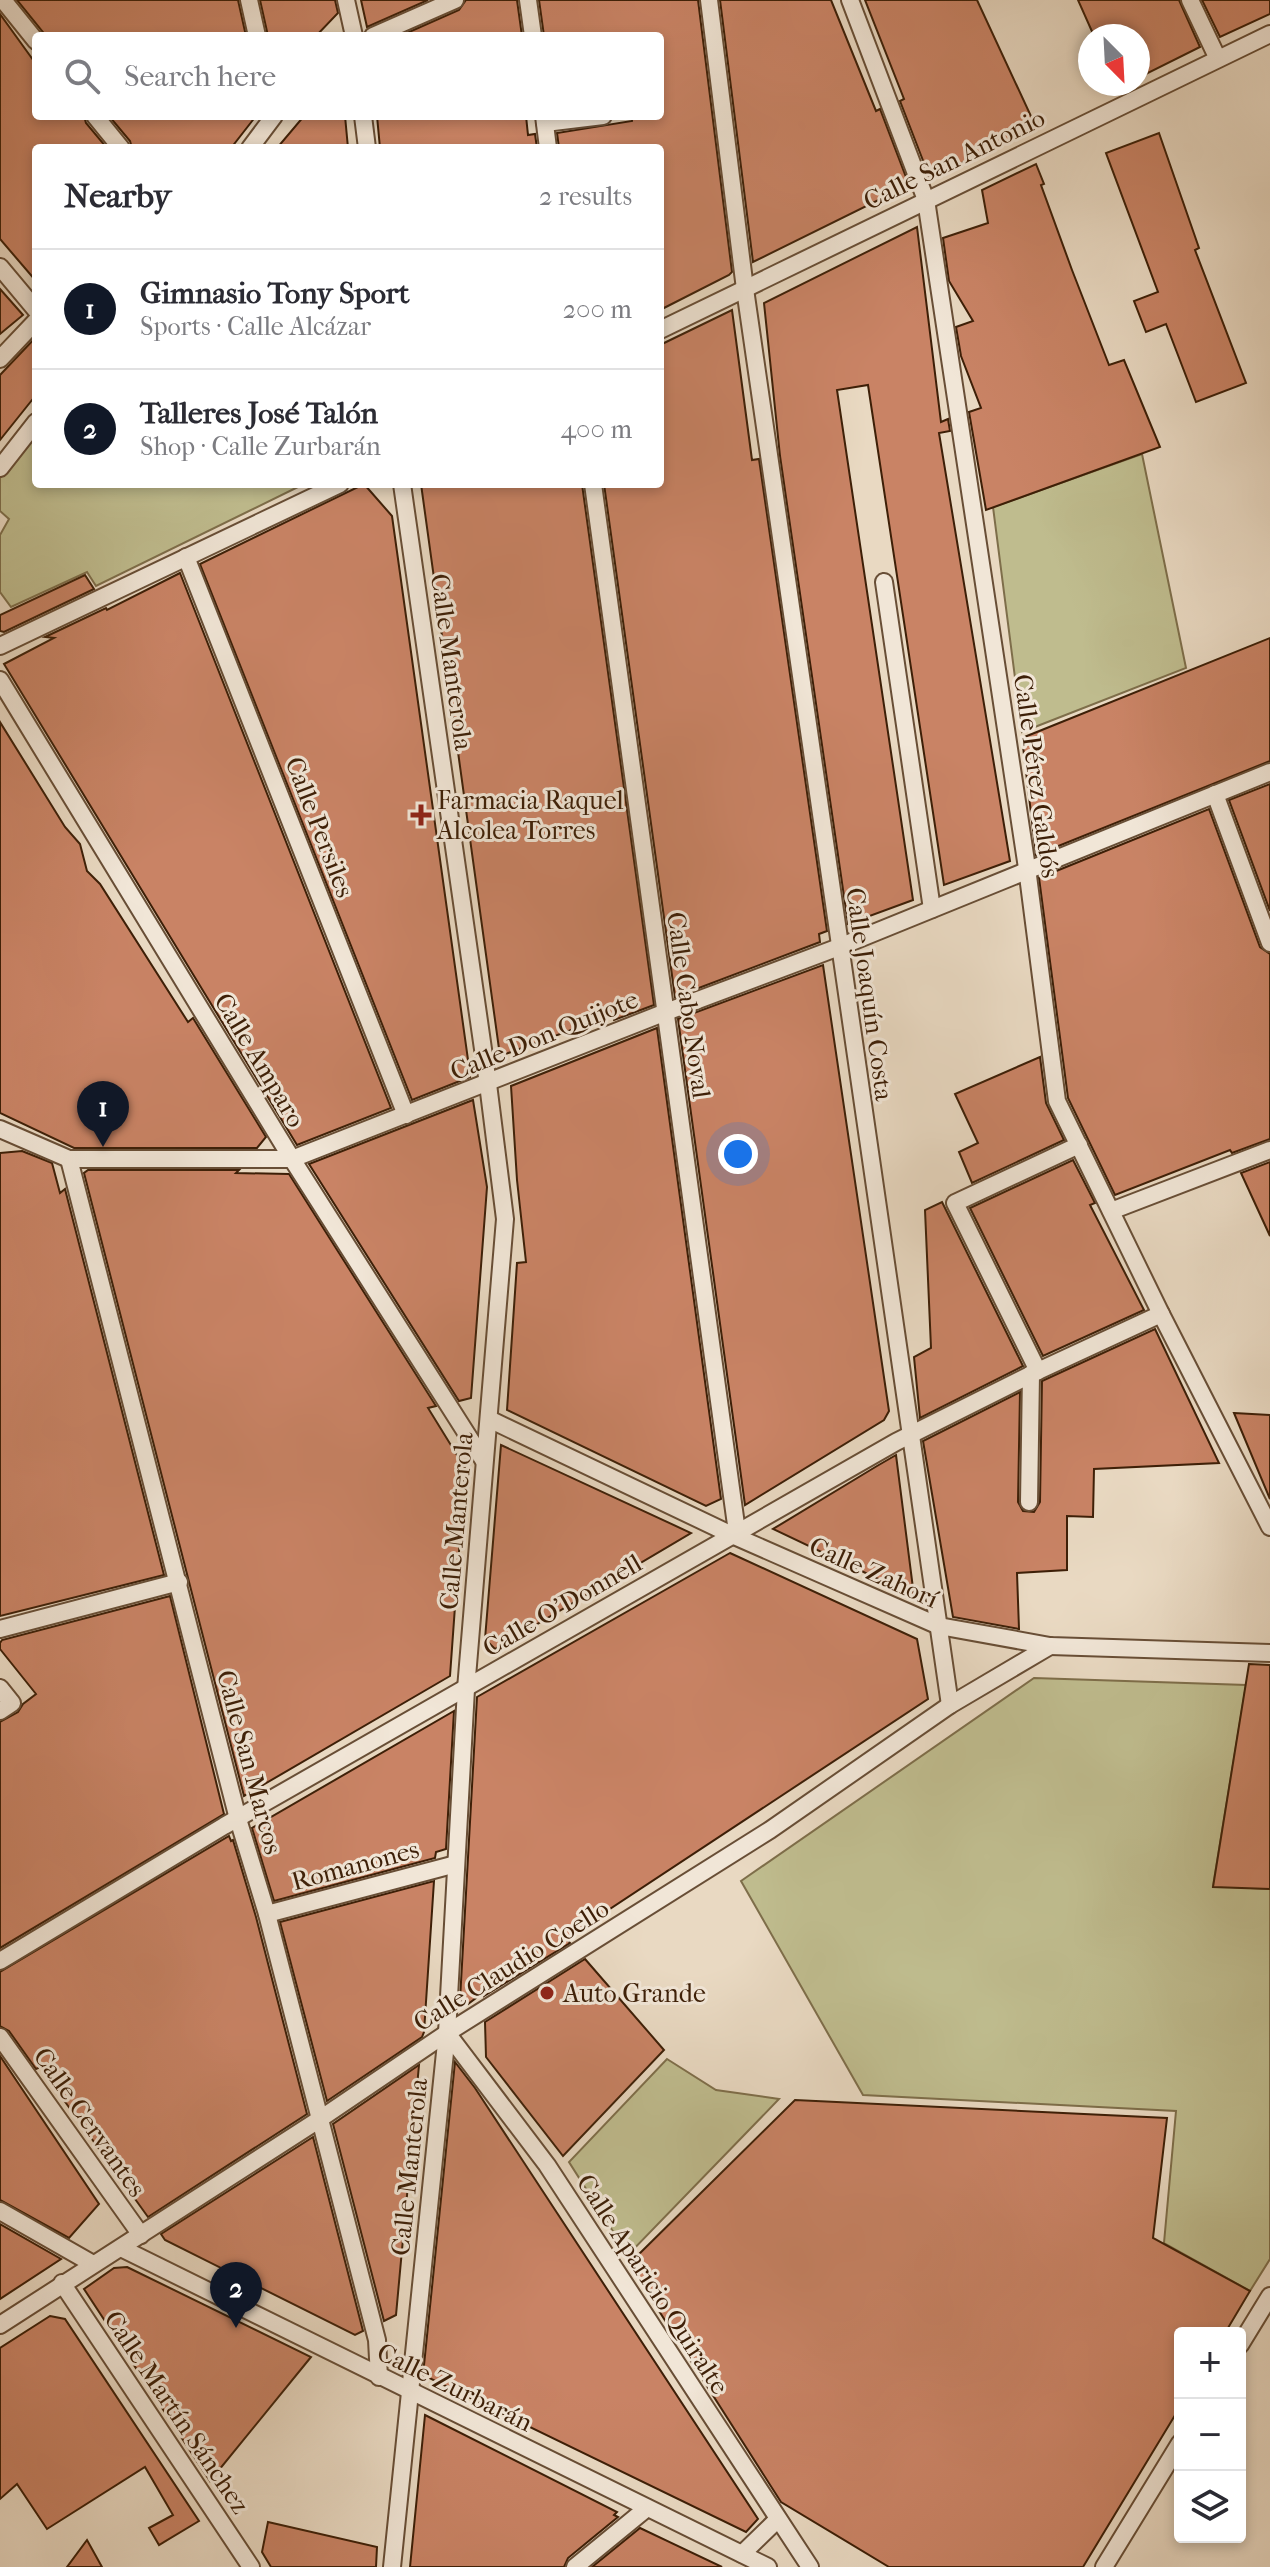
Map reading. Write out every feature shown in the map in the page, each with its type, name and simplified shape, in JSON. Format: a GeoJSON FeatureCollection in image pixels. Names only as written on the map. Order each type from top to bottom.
{"type":"FeatureCollection","features":[{"type":"Feature","properties":{"kind":"street"},"geometry":{"type":"LineString","coordinates":[[3,0],[32,36]]}},
{"type":"Feature","properties":{"kind":"street"},"geometry":{"type":"LineString","coordinates":[[249,0],[256,32]]}},
{"type":"Feature","properties":{"kind":"street"},"geometry":{"type":"LineString","coordinates":[[346,0],[353,32]]}},
{"type":"Feature","properties":{"kind":"street"},"geometry":{"type":"LineString","coordinates":[[382,32],[455,0]]}},
{"type":"Feature","properties":{"kind":"street"},"geometry":{"type":"LineString","coordinates":[[528,0],[532,32]]}},
{"type":"Feature","properties":{"kind":"street","name":"Calle Joaquín Costa"},"geometry":{"type":"LineString","coordinates":[[709,0],[745,289],[950,1705]]}},
{"type":"Feature","properties":{"kind":"street","name":"Calle Pérez Galdós"},"geometry":{"type":"LineString","coordinates":[[850,0],[926,200],[1027,868],[1057,1101],[1270,1527]]}},
{"type":"Feature","properties":{"kind":"street"},"geometry":{"type":"LineString","coordinates":[[1190,0],[1217,57]]}},
{"type":"Feature","properties":{"kind":"street","name":"Calle San Antonio"},"geometry":{"type":"LineString","coordinates":[[664,328],[1217,57],[1270,34]]}},
{"type":"Feature","properties":{"kind":"street"},"geometry":{"type":"LineString","coordinates":[[98,120],[118,144]]}},
{"type":"Feature","properties":{"kind":"street"},"geometry":{"type":"LineString","coordinates":[[253,144],[271,120]]}},
{"type":"Feature","properties":{"kind":"street"},"geometry":{"type":"LineString","coordinates":[[364,120],[366,144]]}},
{"type":"Feature","properties":{"kind":"street"},"geometry":{"type":"LineString","coordinates":[[544,120],[547,144]]}},
{"type":"Feature","properties":{"kind":"street"},"geometry":{"type":"LineString","coordinates":[[0,267],[32,305]]}},
{"type":"Feature","properties":{"kind":"street"},"geometry":{"type":"LineString","coordinates":[[0,359],[32,325]]}},
{"type":"Feature","properties":{"kind":"street"},"geometry":{"type":"LineString","coordinates":[[0,468],[32,427]]}},
{"type":"Feature","properties":{"kind":"street"},"geometry":{"type":"LineString","coordinates":[[0,646],[332,488]]}},
{"type":"Feature","properties":{"kind":"street"},"geometry":{"type":"LineString","coordinates":[[390,488],[406,507]]}},
{"type":"Feature","properties":{"kind":"street","name":"Calle Manterola"},"geometry":{"type":"LineString","coordinates":[[392,2567],[447,2033],[466,1689],[505,1219],[403,488]]}},
{"type":"Feature","properties":{"kind":"street","name":"Calle Cabo Noval"},"geometry":{"type":"LineString","coordinates":[[594,488],[734,1534]]}},
{"type":"Feature","properties":{"kind":"street","name":"Calle Persiles"},"geometry":{"type":"LineString","coordinates":[[186,557],[406,1115]]}},
{"type":"Feature","properties":{"kind":"street"},"geometry":{"type":"LineString","coordinates":[[884,582],[932,909]]}},
{"type":"Feature","properties":{"kind":"street","name":"Calle Amparo"},"geometry":{"type":"LineString","coordinates":[[0,680],[292,1159],[484,1461]]}},
{"type":"Feature","properties":{"kind":"street","name":"Calle Don Quijote"},"geometry":{"type":"LineString","coordinates":[[292,1159],[839,947],[1027,868],[1270,772]]}},
{"type":"Feature","properties":{"kind":"street"},"geometry":{"type":"LineString","coordinates":[[1215,794],[1270,943]]}},
{"type":"Feature","properties":{"kind":"street"},"geometry":{"type":"LineString","coordinates":[[2,1132],[69,1159],[292,1159]]}},
{"type":"Feature","properties":{"kind":"street"},"geometry":{"type":"LineString","coordinates":[[1029,1502],[1035,1373],[955,1203],[1079,1145]]}},
{"type":"Feature","properties":{"kind":"street"},"geometry":{"type":"LineString","coordinates":[[1111,1211],[1270,1150]]}},
{"type":"Feature","properties":{"kind":"street","name":"Calle San Marcos"},"geometry":{"type":"LineString","coordinates":[[69,1159],[238,1819],[267,1914],[377,2340],[379,2377]]}},
{"type":"Feature","properties":{"kind":"street","name":"Calle O'Donnell"},"geometry":{"type":"LineString","coordinates":[[0,1961],[238,1819],[910,1434],[1161,1314]]}},
{"type":"Feature","properties":{"kind":"street","name":"Calle Zahorí"},"geometry":{"type":"LineString","coordinates":[[489,1419],[939,1626],[1050,1646],[1270,1653]]}},
{"type":"Feature","properties":{"kind":"street"},"geometry":{"type":"LineString","coordinates":[[0,1629],[179,1582]]}},
{"type":"Feature","properties":{"kind":"street","name":"Calle Claudio Coello"},"geometry":{"type":"LineString","coordinates":[[0,2325],[320,2119],[447,2033],[770,1830],[950,1705],[1050,1646]]}},
{"type":"Feature","properties":{"kind":"street"},"geometry":{"type":"LineString","coordinates":[[0,1688],[12,1703],[0,1711]]}},
{"type":"Feature","properties":{"kind":"street","name":"Romanones"},"geometry":{"type":"LineString","coordinates":[[267,1914],[456,1864]]}},
{"type":"Feature","properties":{"kind":"street","name":"Calle Aparicio Quiralte"},"geometry":{"type":"LineString","coordinates":[[447,2033],[547,2165],[810,2567]]}},
{"type":"Feature","properties":{"kind":"street","name":"Calle Cervantes"},"geometry":{"type":"LineString","coordinates":[[0,2037],[141,2235]]}},
{"type":"Feature","properties":{"kind":"street"},"geometry":{"type":"LineString","coordinates":[[0,2211],[93,2264]]}},
{"type":"Feature","properties":{"kind":"street","name":"Calle Zurbarán"},"geometry":{"type":"LineString","coordinates":[[121,2248],[768,2567]]}},
{"type":"Feature","properties":{"kind":"street","name":"Calle Martín Sánchez"},"geometry":{"type":"LineString","coordinates":[[62,2283],[251,2567]]}},
{"type":"Feature","properties":{"kind":"street"},"geometry":{"type":"LineString","coordinates":[[1246,2335],[1270,2296]]}},
{"type":"Feature","properties":{"kind":"street"},"geometry":{"type":"LineString","coordinates":[[1104,2567],[1174,2453]]}},
{"type":"Feature","properties":{"kind":"street"},"geometry":{"type":"LineString","coordinates":[[575,2567],[647,2508]]}},
{"type":"Feature","properties":{"kind":"street"},"geometry":{"type":"LineString","coordinates":[[742,2554],[778,2519]]}},
{"type":"Feature","properties":{"kind":"shaded area"},"geometry":{"type":"Polygon","coordinates":[[[32,437],[32,488],[296,488],[96,586],[87,572],[11,607],[0,592],[0,535],[9,519],[0,511],[0,478],[32,437]]]}},
{"type":"Feature","properties":{"kind":"shaded area"},"geometry":{"type":"Polygon","coordinates":[[[1142,454],[1186,668],[1022,732],[993,507],[1142,454]]]}},
{"type":"Feature","properties":{"kind":"shaded area"},"geometry":{"type":"Polygon","coordinates":[[[1034,1678],[1246,1685],[1213,1886],[1270,1889],[1270,2259],[1250,2291],[1164,2243],[1176,2111],[863,2095],[741,1881],[1034,1678]]]}},
{"type":"Feature","properties":{"kind":"shaded area"},"geometry":{"type":"Polygon","coordinates":[[[667,2059],[716,2090],[779,2099],[628,2255],[569,2162],[667,2059]]]}},
{"type":"Feature","properties":{"kind":"building"},"geometry":{"type":"Polygon","coordinates":[[[17,0],[238,0],[245,32],[43,32],[17,0]]]}},
{"type":"Feature","properties":{"kind":"building"},"geometry":{"type":"Polygon","coordinates":[[[260,0],[335,0],[338,13],[320,32],[267,32],[260,0]]]}},
{"type":"Feature","properties":{"kind":"building"},"geometry":{"type":"Polygon","coordinates":[[[361,0],[428,0],[367,27],[361,0]]]}},
{"type":"Feature","properties":{"kind":"building"},"geometry":{"type":"Polygon","coordinates":[[[466,0],[517,0],[521,32],[409,32],[459,10],[466,0]]]}},
{"type":"Feature","properties":{"kind":"building"},"geometry":{"type":"Polygon","coordinates":[[[539,0],[698,0],[732,272],[729,275],[664,308],[664,144],[558,144],[557,133],[632,120],[664,120],[664,32],[543,32],[539,0]]]}},
{"type":"Feature","properties":{"kind":"building"},"geometry":{"type":"Polygon","coordinates":[[[720,0],[831,0],[876,111],[880,109],[909,185],[753,262],[720,0]]]}},
{"type":"Feature","properties":{"kind":"building"},"geometry":{"type":"Polygon","coordinates":[[[865,0],[977,0],[1036,127],[935,176],[933,173],[929,176],[900,101],[904,99],[865,0]]]}},
{"type":"Feature","properties":{"kind":"building"},"geometry":{"type":"Polygon","coordinates":[[[1078,0],[1179,0],[1200,47],[1150,72],[1150,24],[1089,24],[1078,0]]]}},
{"type":"Feature","properties":{"kind":"building"},"geometry":{"type":"Polygon","coordinates":[[[1202,0],[1270,0],[1270,14],[1220,37],[1202,0]]]}},
{"type":"Feature","properties":{"kind":"building"},"geometry":{"type":"Polygon","coordinates":[[[0,14],[32,58],[32,120],[85,120],[104,144],[32,144],[32,276],[0,239],[0,14]]]}},
{"type":"Feature","properties":{"kind":"building"},"geometry":{"type":"Polygon","coordinates":[[[112,120],[253,120],[234,144],[131,144],[112,120]]]}},
{"type":"Feature","properties":{"kind":"building"},"geometry":{"type":"Polygon","coordinates":[[[301,120],[345,120],[348,144],[280,144],[301,120]]]}},
{"type":"Feature","properties":{"kind":"building"},"geometry":{"type":"Polygon","coordinates":[[[377,120],[526,120],[528,135],[535,134],[536,144],[380,144],[377,120]]]}},
{"type":"Feature","properties":{"kind":"building"},"geometry":{"type":"Polygon","coordinates":[[[1159,133],[1199,248],[1195,250],[1246,383],[1196,402],[1166,324],[1146,332],[1134,301],[1158,292],[1106,153],[1159,133]]]}},
{"type":"Feature","properties":{"kind":"building"},"geometry":{"type":"Polygon","coordinates":[[[1036,164],[1044,184],[1041,185],[1109,365],[1124,360],[1160,447],[986,510],[969,412],[981,408],[961,356],[956,327],[973,321],[949,281],[943,238],[988,223],[982,190],[1036,164]]]}},
{"type":"Feature","properties":{"kind":"building"},"geometry":{"type":"Polygon","coordinates":[[[917,227],[941,422],[948,419],[950,431],[939,433],[1010,861],[944,885],[868,385],[837,390],[913,900],[848,924],[780,456],[764,303],[917,227]]]}},
{"type":"Feature","properties":{"kind":"building"},"geometry":{"type":"Polygon","coordinates":[[[0,289],[23,315],[0,334],[0,289]]]}},
{"type":"Feature","properties":{"kind":"building"},"geometry":{"type":"Polygon","coordinates":[[[732,310],[752,460],[759,459],[827,931],[819,934],[820,942],[675,997],[605,488],[664,488],[664,343],[732,310]]]}},
{"type":"Feature","properties":{"kind":"building"},"geometry":{"type":"Polygon","coordinates":[[[32,341],[32,400],[0,440],[0,375],[32,341]]]}},
{"type":"Feature","properties":{"kind":"building"},"geometry":{"type":"Polygon","coordinates":[[[356,488],[368,488],[392,516],[470,1077],[412,1100],[200,564],[356,488]]]}},
{"type":"Feature","properties":{"kind":"building"},"geometry":{"type":"Polygon","coordinates":[[[422,488],[583,488],[654,1005],[614,1020],[612,1015],[500,1056],[422,488]]]}},
{"type":"Feature","properties":{"kind":"building"},"geometry":{"type":"Polygon","coordinates":[[[180,573],[391,1108],[297,1145],[4,664],[54,638],[45,637],[180,573]]]}},
{"type":"Feature","properties":{"kind":"building"},"geometry":{"type":"Polygon","coordinates":[[[85,575],[94,589],[4,632],[0,631],[0,615],[85,575]]]}},
{"type":"Feature","properties":{"kind":"building"},"geometry":{"type":"Polygon","coordinates":[[[1270,638],[1270,761],[1036,855],[1022,738],[1270,638]]]}},
{"type":"Feature","properties":{"kind":"building"},"geometry":{"type":"Polygon","coordinates":[[[0,722],[65,827],[80,844],[87,871],[100,884],[188,1022],[193,1018],[266,1137],[257,1148],[74,1148],[0,1113],[0,722]]]}},
{"type":"Feature","properties":{"kind":"building"},"geometry":{"type":"Polygon","coordinates":[[[1270,784],[1270,911],[1229,800],[1270,784]]]}},
{"type":"Feature","properties":{"kind":"building"},"geometry":{"type":"Polygon","coordinates":[[[1209,809],[1260,947],[1270,954],[1270,1139],[1232,1153],[1230,1150],[1115,1195],[1068,1098],[1039,878],[1209,809]]]}},
{"type":"Feature","properties":{"kind":"building"},"geometry":{"type":"Polygon","coordinates":[[[823,965],[889,1411],[884,1420],[745,1505],[678,1019],[823,965]]]}},
{"type":"Feature","properties":{"kind":"building"},"geometry":{"type":"Polygon","coordinates":[[[657,1028],[721,1499],[706,1506],[507,1410],[517,1263],[526,1262],[511,1086],[657,1028]]]}},
{"type":"Feature","properties":{"kind":"building"},"geometry":{"type":"Polygon","coordinates":[[[1040,1057],[1046,1103],[1064,1140],[972,1183],[959,1152],[978,1143],[955,1094],[1040,1057]]]}},
{"type":"Feature","properties":{"kind":"building"},"geometry":{"type":"Polygon","coordinates":[[[473,1100],[487,1187],[471,1398],[459,1401],[309,1164],[473,1100]]]}},
{"type":"Feature","properties":{"kind":"building"},"geometry":{"type":"Polygon","coordinates":[[[22,1151],[52,1163],[60,1193],[65,1189],[164,1575],[0,1616],[0,1153],[22,1151]]]}},
{"type":"Feature","properties":{"kind":"building"},"geometry":{"type":"Polygon","coordinates":[[[1073,1160],[1095,1203],[1090,1205],[1144,1310],[1043,1356],[970,1208],[1073,1160]]]}},
{"type":"Feature","properties":{"kind":"building"},"geometry":{"type":"Polygon","coordinates":[[[1270,1162],[1270,1236],[1241,1173],[1270,1162]]]}},
{"type":"Feature","properties":{"kind":"building"},"geometry":{"type":"Polygon","coordinates":[[[88,1170],[239,1170],[236,1173],[289,1174],[436,1406],[428,1408],[465,1468],[450,1676],[244,1796],[84,1173],[88,1170]]]}},
{"type":"Feature","properties":{"kind":"building"},"geometry":{"type":"Polygon","coordinates":[[[942,1202],[1023,1366],[920,1418],[914,1357],[931,1348],[925,1210],[942,1202]]]}},
{"type":"Feature","properties":{"kind":"building"},"geometry":{"type":"Polygon","coordinates":[[[1155,1329],[1219,1463],[1094,1469],[1093,1517],[1067,1516],[1067,1570],[1017,1573],[1019,1629],[953,1617],[923,1441],[1020,1392],[1018,1502],[1023,1511],[1034,1512],[1040,1502],[1042,1381],[1155,1329]]]}},
{"type":"Feature","properties":{"kind":"building"},"geometry":{"type":"Polygon","coordinates":[[[1234,1413],[1270,1415],[1270,1499],[1234,1413]]]}},
{"type":"Feature","properties":{"kind":"building"},"geometry":{"type":"Polygon","coordinates":[[[501,1445],[691,1533],[495,1649],[485,1639],[501,1445]]]}},
{"type":"Feature","properties":{"kind":"building"},"geometry":{"type":"Polygon","coordinates":[[[896,1455],[914,1596],[773,1529],[877,1466],[896,1455]]]}},
{"type":"Feature","properties":{"kind":"building"},"geometry":{"type":"Polygon","coordinates":[[[730,1553],[917,1639],[928,1699],[566,1938],[570,1943],[484,1996],[484,1992],[468,2004],[460,2000],[477,1697],[730,1553]]]}},
{"type":"Feature","properties":{"kind":"building"},"geometry":{"type":"Polygon","coordinates":[[[170,1596],[224,1814],[0,1948],[0,1722],[18,1712],[36,1694],[0,1649],[0,1643],[170,1596]]]}},
{"type":"Feature","properties":{"kind":"building"},"geometry":{"type":"Polygon","coordinates":[[[1249,1664],[1270,1665],[1270,1889],[1213,1887],[1249,1664]]]}},
{"type":"Feature","properties":{"kind":"building"},"geometry":{"type":"Polygon","coordinates":[[[454,1711],[446,1849],[436,1852],[435,1858],[274,1901],[252,1828],[454,1711]]]}},
{"type":"Feature","properties":{"kind":"building"},"geometry":{"type":"Polygon","coordinates":[[[229,1836],[233,1840],[256,1917],[307,2114],[148,2217],[40,2067],[36,2069],[9,2031],[0,2026],[0,1972],[229,1836]]]}},
{"type":"Feature","properties":{"kind":"building"},"geometry":{"type":"Polygon","coordinates":[[[434,1881],[422,2037],[327,2101],[280,1922],[434,1881]]]}},
{"type":"Feature","properties":{"kind":"building"},"geometry":{"type":"Polygon","coordinates":[[[585,1959],[664,2050],[563,2156],[486,2057],[485,2022],[585,1959]]]}},
{"type":"Feature","properties":{"kind":"building"},"geometry":{"type":"Polygon","coordinates":[[[0,2056],[99,2204],[69,2238],[0,2200],[0,2056]]]}},
{"type":"Feature","properties":{"kind":"building"},"geometry":{"type":"Polygon","coordinates":[[[455,2062],[758,2519],[746,2532],[423,2375],[455,2062]]]}},
{"type":"Feature","properties":{"kind":"building"},"geometry":{"type":"Polygon","coordinates":[[[419,2065],[396,2315],[384,2321],[333,2124],[419,2065]]]}},
{"type":"Feature","properties":{"kind":"building"},"geometry":{"type":"Polygon","coordinates":[[[795,2100],[1167,2118],[1153,2238],[1250,2291],[1229,2327],[1174,2327],[1174,2417],[1083,2567],[889,2567],[781,2502],[629,2264],[795,2100]]]}},
{"type":"Feature","properties":{"kind":"building"},"geometry":{"type":"Polygon","coordinates":[[[313,2137],[363,2331],[355,2335],[165,2240],[161,2234],[313,2137]]]}},
{"type":"Feature","properties":{"kind":"building"},"geometry":{"type":"Polygon","coordinates":[[[0,2224],[61,2259],[0,2299],[0,2224]]]}},
{"type":"Feature","properties":{"kind":"building"},"geometry":{"type":"Polygon","coordinates":[[[127,2267],[311,2357],[210,2481],[84,2289],[114,2268],[127,2267]]]}},
{"type":"Feature","properties":{"kind":"building"},"geometry":{"type":"Polygon","coordinates":[[[50,2316],[65,2319],[199,2521],[159,2545],[149,2528],[173,2515],[145,2467],[47,2529],[17,2484],[0,2499],[0,2348],[50,2316]]]}},
{"type":"Feature","properties":{"kind":"building"},"geometry":{"type":"Polygon","coordinates":[[[425,2415],[617,2512],[614,2515],[618,2517],[568,2558],[564,2567],[410,2567],[425,2415]]]}},
{"type":"Feature","properties":{"kind":"building"},"geometry":{"type":"Polygon","coordinates":[[[268,2522],[377,2547],[376,2567],[271,2567],[262,2552],[268,2522]]]}},
{"type":"Feature","properties":{"kind":"building"},"geometry":{"type":"Polygon","coordinates":[[[640,2528],[722,2567],[592,2567],[640,2528]]]}},
{"type":"Feature","properties":{"kind":"building"},"geometry":{"type":"Polygon","coordinates":[[[87,2540],[102,2567],[67,2567],[87,2540]]]}},
{"type":"Feature","properties":{"kind":"place","name":"Farmacia Raquel Alcolea Torres"},"geometry":{"type":"Point","coordinates":[421,815]}},
{"type":"Feature","properties":{"kind":"place","name":"Gimnasio Tony Sport"},"geometry":{"type":"Point","coordinates":[103,1147]}},
{"type":"Feature","properties":{"kind":"place","name":"Auto Grande"},"geometry":{"type":"Point","coordinates":[547,1993]}},
{"type":"Feature","properties":{"kind":"place","name":"Talleres José Talón"},"geometry":{"type":"Point","coordinates":[236,2328]}}]}
